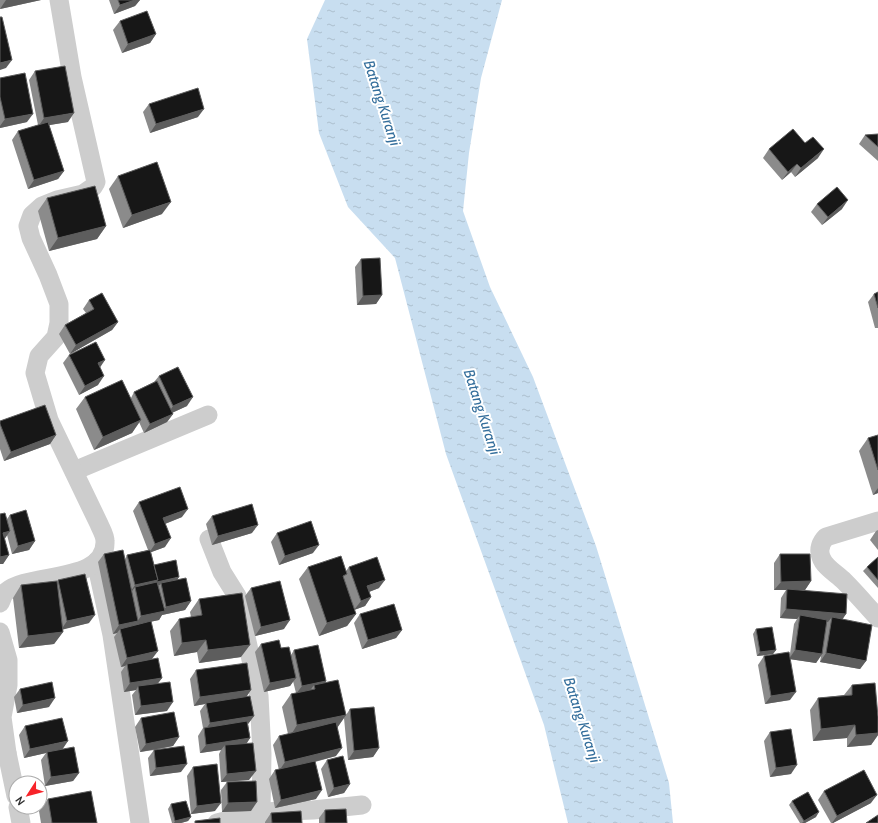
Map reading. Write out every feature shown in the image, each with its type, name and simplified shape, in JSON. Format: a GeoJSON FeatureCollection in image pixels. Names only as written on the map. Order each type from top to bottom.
{"type":"FeatureCollection","features":[{"type":"Feature","properties":{"kind":"street"},"geometry":{"type":"LineString","coordinates":[[0,603],[5,592],[19,585],[78,572],[96,562],[104,549],[105,540],[49,420],[35,373],[39,356],[56,336],[59,324],[59,304],[31,238],[28,226],[32,215],[42,206],[57,200],[83,194],[94,187],[96,182],[72,77],[59,0]]}},
{"type":"Feature","properties":{"kind":"street"},"geometry":{"type":"LineString","coordinates":[[74,471],[208,415]]}},
{"type":"Feature","properties":{"kind":"street"},"geometry":{"type":"LineString","coordinates":[[878,521],[826,537],[821,542],[820,548],[821,557],[826,565],[844,581],[878,618]]}},
{"type":"Feature","properties":{"kind":"street"},"geometry":{"type":"LineString","coordinates":[[209,538],[222,572],[237,596],[259,696],[262,754],[260,818]]}},
{"type":"Feature","properties":{"kind":"street"},"geometry":{"type":"LineString","coordinates":[[96,562],[112,635],[140,823]]}},
{"type":"Feature","properties":{"kind":"street"},"geometry":{"type":"LineString","coordinates":[[0,632],[8,660],[8,685],[2,717],[4,753],[10,775]]}},
{"type":"Feature","properties":{"kind":"street"},"geometry":{"type":"LineString","coordinates":[[217,823],[362,805]]}},
{"type":"Feature","properties":{"kind":"water","name":"Batang Kuranji"},"geometry":{"type":"Polygon","coordinates":[[[325,0],[502,0],[481,78],[469,153],[463,211],[490,287],[533,377],[596,546],[669,783],[673,823],[568,823],[544,725],[446,454],[395,258],[348,207],[319,133],[307,39],[325,0]]]}},
{"type":"Feature","properties":{"kind":"building"},"geometry":{"type":"Polygon","coordinates":[[[118,0],[135,0],[120,5],[118,0]]]}},
{"type":"Feature","properties":{"kind":"building"},"geometry":{"type":"Polygon","coordinates":[[[147,11],[156,34],[128,44],[120,21],[147,11]]]}},
{"type":"Feature","properties":{"kind":"building"},"geometry":{"type":"Polygon","coordinates":[[[0,17],[2,17],[12,60],[0,63],[0,17]]]}},
{"type":"Feature","properties":{"kind":"building"},"geometry":{"type":"Polygon","coordinates":[[[65,66],[74,113],[44,118],[35,71],[65,66]]]}},
{"type":"Feature","properties":{"kind":"building"},"geometry":{"type":"Polygon","coordinates":[[[25,73],[33,114],[5,119],[0,97],[0,78],[25,73]]]}},
{"type":"Feature","properties":{"kind":"building"},"geometry":{"type":"Polygon","coordinates":[[[198,88],[204,109],[156,124],[149,104],[198,88]]]}},
{"type":"Feature","properties":{"kind":"building"},"geometry":{"type":"Polygon","coordinates":[[[48,122],[64,171],[34,180],[18,131],[48,122]]]}},
{"type":"Feature","properties":{"kind":"building"},"geometry":{"type":"Polygon","coordinates":[[[793,129],[805,143],[813,137],[824,149],[801,168],[797,164],[788,172],[769,149],[793,129]]]}},
{"type":"Feature","properties":{"kind":"building"},"geometry":{"type":"Polygon","coordinates":[[[878,134],[878,147],[865,135],[878,134]]]}},
{"type":"Feature","properties":{"kind":"building"},"geometry":{"type":"Polygon","coordinates":[[[157,162],[171,202],[132,215],[118,176],[157,162]]]}},
{"type":"Feature","properties":{"kind":"building"},"geometry":{"type":"Polygon","coordinates":[[[95,186],[106,226],[58,238],[47,198],[95,186]]]}},
{"type":"Feature","properties":{"kind":"building"},"geometry":{"type":"Polygon","coordinates":[[[837,187],[848,200],[828,217],[817,204],[837,187]]]}},
{"type":"Feature","properties":{"kind":"building"},"geometry":{"type":"Polygon","coordinates":[[[380,258],[382,295],[363,296],[361,259],[380,258]]]}},
{"type":"Feature","properties":{"kind":"building"},"geometry":{"type":"Polygon","coordinates":[[[878,292],[878,308],[874,294],[878,292]]]}},
{"type":"Feature","properties":{"kind":"building"},"geometry":{"type":"Polygon","coordinates":[[[102,293],[118,322],[76,345],[65,325],[94,309],[89,300],[102,293]]]}},
{"type":"Feature","properties":{"kind":"building"},"geometry":{"type":"Polygon","coordinates":[[[96,342],[105,360],[98,363],[104,376],[85,386],[69,355],[96,342]]]}},
{"type":"Feature","properties":{"kind":"building"},"geometry":{"type":"Polygon","coordinates":[[[178,367],[193,397],[173,406],[159,376],[178,367]]]}},
{"type":"Feature","properties":{"kind":"building"},"geometry":{"type":"Polygon","coordinates":[[[122,380],[141,420],[103,437],[85,397],[122,380]]]}},
{"type":"Feature","properties":{"kind":"building"},"geometry":{"type":"Polygon","coordinates":[[[157,381],[173,414],[150,424],[134,392],[157,381]]]}},
{"type":"Feature","properties":{"kind":"building"},"geometry":{"type":"Polygon","coordinates":[[[45,405],[56,435],[11,452],[0,421],[45,405]]]}},
{"type":"Feature","properties":{"kind":"building"},"geometry":{"type":"Polygon","coordinates":[[[878,435],[878,470],[868,438],[878,435]]]}},
{"type":"Feature","properties":{"kind":"building"},"geometry":{"type":"Polygon","coordinates":[[[180,487],[188,509],[163,518],[171,538],[155,544],[139,502],[180,487]]]}},
{"type":"Feature","properties":{"kind":"building"},"geometry":{"type":"Polygon","coordinates":[[[252,504],[258,525],[218,536],[212,516],[252,504]]]}},
{"type":"Feature","properties":{"kind":"building"},"geometry":{"type":"Polygon","coordinates":[[[26,510],[35,541],[18,546],[10,515],[26,510]]]}},
{"type":"Feature","properties":{"kind":"building"},"geometry":{"type":"Polygon","coordinates":[[[5,513],[10,531],[3,533],[9,555],[0,557],[0,514],[5,513]]]}},
{"type":"Feature","properties":{"kind":"building"},"geometry":{"type":"Polygon","coordinates":[[[311,521],[319,545],[285,556],[277,533],[311,521]]]}},
{"type":"Feature","properties":{"kind":"building"},"geometry":{"type":"Polygon","coordinates":[[[123,550],[138,621],[119,625],[104,554],[123,550]]]}},
{"type":"Feature","properties":{"kind":"building"},"geometry":{"type":"Polygon","coordinates":[[[150,550],[158,580],[135,585],[127,555],[150,550]]]}},
{"type":"Feature","properties":{"kind":"building"},"geometry":{"type":"Polygon","coordinates":[[[780,554],[810,554],[811,581],[781,582],[780,554]]]}},
{"type":"Feature","properties":{"kind":"building"},"geometry":{"type":"Polygon","coordinates":[[[341,556],[347,574],[343,576],[356,614],[327,623],[308,567],[341,556]]]}},
{"type":"Feature","properties":{"kind":"building"},"geometry":{"type":"Polygon","coordinates":[[[377,557],[385,580],[367,586],[371,597],[361,601],[349,567],[377,557]]]}},
{"type":"Feature","properties":{"kind":"building"},"geometry":{"type":"Polygon","coordinates":[[[878,557],[878,580],[867,567],[878,557]]]}},
{"type":"Feature","properties":{"kind":"building"},"geometry":{"type":"Polygon","coordinates":[[[176,560],[179,577],[157,582],[158,580],[154,565],[176,560]]]}},
{"type":"Feature","properties":{"kind":"building"},"geometry":{"type":"Polygon","coordinates":[[[85,574],[95,615],[67,621],[58,580],[85,574]]]}},
{"type":"Feature","properties":{"kind":"building"},"geometry":{"type":"Polygon","coordinates":[[[186,578],[191,601],[166,607],[161,583],[186,578]]]}},
{"type":"Feature","properties":{"kind":"building"},"geometry":{"type":"Polygon","coordinates":[[[57,581],[63,632],[28,636],[21,585],[57,581]]]}},
{"type":"Feature","properties":{"kind":"building"},"geometry":{"type":"Polygon","coordinates":[[[280,581],[290,620],[261,627],[251,588],[280,581]]]}},
{"type":"Feature","properties":{"kind":"building"},"geometry":{"type":"Polygon","coordinates":[[[157,582],[165,611],[141,616],[135,587],[157,582]]]}},
{"type":"Feature","properties":{"kind":"building"},"geometry":{"type":"Polygon","coordinates":[[[787,589],[847,594],[846,614],[786,609],[787,589]]]}},
{"type":"Feature","properties":{"kind":"building"},"geometry":{"type":"Polygon","coordinates":[[[242,593],[250,645],[208,650],[206,640],[182,643],[179,619],[202,615],[199,599],[242,593]]]}},
{"type":"Feature","properties":{"kind":"building"},"geometry":{"type":"Polygon","coordinates":[[[394,604],[402,630],[368,640],[360,614],[394,604]]]}},
{"type":"Feature","properties":{"kind":"building"},"geometry":{"type":"Polygon","coordinates":[[[800,615],[827,620],[822,654],[795,650],[800,615]]]}},
{"type":"Feature","properties":{"kind":"building"},"geometry":{"type":"Polygon","coordinates":[[[832,617],[872,625],[866,661],[826,653],[832,617]]]}},
{"type":"Feature","properties":{"kind":"building"},"geometry":{"type":"Polygon","coordinates":[[[151,621],[158,651],[127,658],[120,629],[151,621]]]}},
{"type":"Feature","properties":{"kind":"building"},"geometry":{"type":"Polygon","coordinates":[[[772,627],[776,650],[760,652],[756,629],[772,627]]]}},
{"type":"Feature","properties":{"kind":"building"},"geometry":{"type":"Polygon","coordinates":[[[279,640],[281,648],[289,647],[296,678],[270,683],[261,644],[279,640]]]}},
{"type":"Feature","properties":{"kind":"building"},"geometry":{"type":"Polygon","coordinates":[[[318,645],[326,681],[302,686],[294,650],[318,645]]]}},
{"type":"Feature","properties":{"kind":"building"},"geometry":{"type":"Polygon","coordinates":[[[789,652],[796,692],[771,696],[764,656],[789,652]]]}},
{"type":"Feature","properties":{"kind":"building"},"geometry":{"type":"Polygon","coordinates":[[[158,658],[162,678],[130,683],[127,664],[158,658]]]}},
{"type":"Feature","properties":{"kind":"building"},"geometry":{"type":"Polygon","coordinates":[[[247,663],[251,690],[200,697],[196,670],[247,663]]]}},
{"type":"Feature","properties":{"kind":"building"},"geometry":{"type":"Polygon","coordinates":[[[338,680],[346,715],[297,725],[291,694],[315,689],[314,685],[338,680]]]}},
{"type":"Feature","properties":{"kind":"building"},"geometry":{"type":"Polygon","coordinates":[[[52,682],[55,698],[23,705],[20,689],[52,682]]]}},
{"type":"Feature","properties":{"kind":"building"},"geometry":{"type":"Polygon","coordinates":[[[170,682],[173,702],[141,706],[138,686],[170,682]]]}},
{"type":"Feature","properties":{"kind":"building"},"geometry":{"type":"Polygon","coordinates":[[[875,683],[878,733],[856,735],[855,725],[821,729],[818,698],[852,695],[852,685],[875,683]]]}},
{"type":"Feature","properties":{"kind":"building"},"geometry":{"type":"Polygon","coordinates":[[[250,696],[254,716],[210,723],[206,703],[250,696]]]}},
{"type":"Feature","properties":{"kind":"building"},"geometry":{"type":"Polygon","coordinates":[[[374,707],[379,748],[354,751],[350,709],[374,707]]]}},
{"type":"Feature","properties":{"kind":"building"},"geometry":{"type":"Polygon","coordinates":[[[174,712],[179,737],[146,744],[141,718],[174,712]]]}},
{"type":"Feature","properties":{"kind":"building"},"geometry":{"type":"Polygon","coordinates":[[[62,718],[68,741],[30,749],[25,726],[62,718]]]}},
{"type":"Feature","properties":{"kind":"building"},"geometry":{"type":"Polygon","coordinates":[[[247,721],[250,738],[206,745],[204,728],[247,721]]]}},
{"type":"Feature","properties":{"kind":"building"},"geometry":{"type":"Polygon","coordinates":[[[336,722],[342,748],[285,762],[279,736],[336,722]]]}},
{"type":"Feature","properties":{"kind":"building"},"geometry":{"type":"Polygon","coordinates":[[[791,729],[797,765],[776,768],[770,732],[791,729]]]}},
{"type":"Feature","properties":{"kind":"building"},"geometry":{"type":"Polygon","coordinates":[[[253,743],[256,771],[227,774],[225,745],[253,743]]]}},
{"type":"Feature","properties":{"kind":"building"},"geometry":{"type":"Polygon","coordinates":[[[184,746],[187,764],[156,768],[154,750],[184,746]]]}},
{"type":"Feature","properties":{"kind":"building"},"geometry":{"type":"Polygon","coordinates":[[[74,747],[79,773],[51,777],[47,752],[74,747]]]}},
{"type":"Feature","properties":{"kind":"building"},"geometry":{"type":"Polygon","coordinates":[[[343,756],[350,784],[334,788],[327,760],[343,756]]]}},
{"type":"Feature","properties":{"kind":"building"},"geometry":{"type":"Polygon","coordinates":[[[315,761],[322,790],[281,800],[275,770],[315,761]]]}},
{"type":"Feature","properties":{"kind":"building"},"geometry":{"type":"Polygon","coordinates":[[[217,764],[221,803],[197,806],[193,767],[217,764]]]}},
{"type":"Feature","properties":{"kind":"building"},"geometry":{"type":"Polygon","coordinates":[[[864,770],[877,795],[837,816],[824,791],[864,770]]]}},
{"type":"Feature","properties":{"kind":"building"},"geometry":{"type":"Polygon","coordinates":[[[256,781],[257,802],[228,803],[227,782],[256,781]]]}},
{"type":"Feature","properties":{"kind":"building"},"geometry":{"type":"Polygon","coordinates":[[[91,791],[97,823],[52,823],[48,799],[91,791]]]}},
{"type":"Feature","properties":{"kind":"building"},"geometry":{"type":"Polygon","coordinates":[[[808,792],[819,812],[804,821],[792,801],[808,792]]]}},
{"type":"Feature","properties":{"kind":"building"},"geometry":{"type":"Polygon","coordinates":[[[186,801],[191,817],[175,821],[171,804],[186,801]]]}},
{"type":"Feature","properties":{"kind":"building"},"geometry":{"type":"Polygon","coordinates":[[[346,809],[347,823],[325,823],[325,810],[346,809]]]}},
{"type":"Feature","properties":{"kind":"building"},"geometry":{"type":"Polygon","coordinates":[[[301,811],[302,823],[272,823],[271,813],[301,811]]]}},
{"type":"Feature","properties":{"kind":"building"},"geometry":{"type":"Polygon","coordinates":[[[878,815],[878,823],[866,823],[878,815]]]}},
{"type":"Feature","properties":{"kind":"building"},"geometry":{"type":"Polygon","coordinates":[[[220,818],[220,823],[195,823],[195,821],[220,818]]]}}]}
